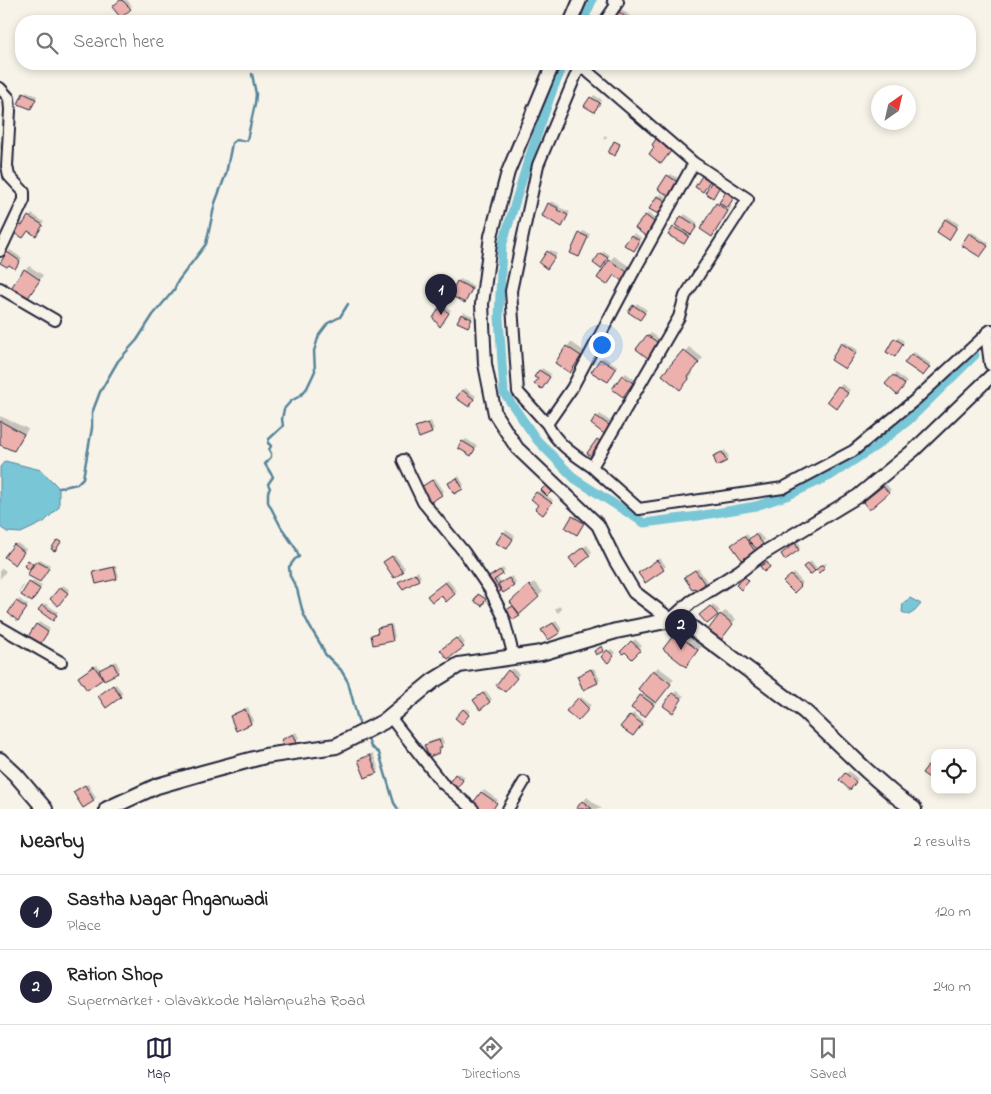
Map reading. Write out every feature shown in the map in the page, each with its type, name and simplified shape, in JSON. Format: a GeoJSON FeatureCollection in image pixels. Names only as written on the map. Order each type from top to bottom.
{"type":"FeatureCollection","features":[{"type":"Feature","properties":{"kind":"main road"},"geometry":{"type":"LineString","coordinates":[[107,809],[157,786],[202,773],[266,756],[336,746],[383,722],[433,681],[459,665],[541,653],[616,631],[671,620],[692,628],[804,711],[867,772],[914,809]]}},
{"type":"Feature","properties":{"kind":"main road"},"geometry":{"type":"LineString","coordinates":[[0,760],[16,774],[45,809]]}},
{"type":"Feature","properties":{"kind":"street"},"geometry":{"type":"LineString","coordinates":[[574,15],[580,0]]}},
{"type":"Feature","properties":{"kind":"street"},"geometry":{"type":"LineString","coordinates":[[610,15],[618,2],[613,0]]}},
{"type":"Feature","properties":{"kind":"street"},"geometry":{"type":"LineString","coordinates":[[550,70],[508,172],[491,236],[482,304],[485,364],[495,414],[518,448],[598,525],[615,560],[634,592],[671,620],[691,602],[740,571],[762,554],[858,496],[915,449],[991,376]]}},
{"type":"Feature","properties":{"kind":"street"},"geometry":{"type":"LineString","coordinates":[[578,70],[538,165],[511,291],[518,392],[547,424],[552,435],[564,447],[592,467],[639,509],[783,488],[853,451],[914,400],[989,332]]}},
{"type":"Feature","properties":{"kind":"street"},"geometry":{"type":"LineString","coordinates":[[587,70],[694,163],[748,199],[685,296],[679,317],[592,467]]}},
{"type":"Feature","properties":{"kind":"street"},"geometry":{"type":"LineString","coordinates":[[0,88],[9,98],[7,166],[9,176],[24,192],[24,200],[0,251]]}},
{"type":"Feature","properties":{"kind":"street"},"geometry":{"type":"LineString","coordinates":[[547,424],[572,388],[632,273],[694,163]]}},
{"type":"Feature","properties":{"kind":"street"},"geometry":{"type":"LineString","coordinates":[[0,288],[55,320]]}},
{"type":"Feature","properties":{"kind":"street"},"geometry":{"type":"LineString","coordinates":[[989,332],[991,364]]}},
{"type":"Feature","properties":{"kind":"street"},"geometry":{"type":"LineString","coordinates":[[403,460],[424,502],[464,552],[490,590],[503,616],[514,658]]}},
{"type":"Feature","properties":{"kind":"street"},"geometry":{"type":"LineString","coordinates":[[0,627],[60,662]]}},
{"type":"Feature","properties":{"kind":"street"},"geometry":{"type":"LineString","coordinates":[[390,717],[442,784],[473,809]]}},
{"type":"Feature","properties":{"kind":"street"},"geometry":{"type":"LineString","coordinates":[[508,809],[524,782]]}},
{"type":"Feature","properties":{"kind":"water"},"geometry":{"type":"Polygon","coordinates":[[[5,461],[41,470],[59,488],[59,507],[44,522],[21,533],[7,532],[0,527],[0,467],[5,461]]]}},
{"type":"Feature","properties":{"kind":"water"},"geometry":{"type":"Polygon","coordinates":[[[910,598],[921,604],[909,615],[902,612],[903,603],[910,598]]]}},
{"type":"Feature","properties":{"kind":"building"},"geometry":{"type":"Polygon","coordinates":[[[122,0],[131,9],[124,15],[119,15],[112,7],[122,0]]]}},
{"type":"Feature","properties":{"kind":"building"},"geometry":{"type":"Polygon","coordinates":[[[618,11],[623,15],[615,15],[618,11]]]}},
{"type":"Feature","properties":{"kind":"building"},"geometry":{"type":"Polygon","coordinates":[[[23,93],[36,99],[31,109],[18,104],[23,93]]]}},
{"type":"Feature","properties":{"kind":"building"},"geometry":{"type":"Polygon","coordinates":[[[590,97],[600,103],[594,112],[584,106],[590,97]]]}},
{"type":"Feature","properties":{"kind":"building"},"geometry":{"type":"Polygon","coordinates":[[[658,136],[668,144],[665,147],[671,151],[661,164],[649,154],[658,136]]]}},
{"type":"Feature","properties":{"kind":"building"},"geometry":{"type":"Polygon","coordinates":[[[614,141],[620,144],[615,156],[608,153],[614,141]]]}},
{"type":"Feature","properties":{"kind":"building"},"geometry":{"type":"Polygon","coordinates":[[[703,174],[711,179],[703,192],[695,187],[703,174]]]}},
{"type":"Feature","properties":{"kind":"building"},"geometry":{"type":"Polygon","coordinates":[[[667,175],[679,183],[670,197],[658,189],[667,175]]]}},
{"type":"Feature","properties":{"kind":"building"},"geometry":{"type":"Polygon","coordinates":[[[713,179],[721,184],[713,198],[705,193],[713,179]]]}},
{"type":"Feature","properties":{"kind":"building"},"geometry":{"type":"Polygon","coordinates":[[[727,190],[736,195],[727,208],[719,203],[727,190]]]}},
{"type":"Feature","properties":{"kind":"building"},"geometry":{"type":"Polygon","coordinates":[[[657,196],[666,201],[658,214],[649,209],[657,196]]]}},
{"type":"Feature","properties":{"kind":"building"},"geometry":{"type":"Polygon","coordinates":[[[548,203],[568,215],[562,227],[542,216],[548,203]]]}},
{"type":"Feature","properties":{"kind":"building"},"geometry":{"type":"Polygon","coordinates":[[[716,203],[728,211],[712,237],[700,229],[716,203]]]}},
{"type":"Feature","properties":{"kind":"building"},"geometry":{"type":"Polygon","coordinates":[[[645,215],[657,224],[647,237],[635,228],[645,215]]]}},
{"type":"Feature","properties":{"kind":"building"},"geometry":{"type":"Polygon","coordinates":[[[28,216],[43,225],[36,236],[28,231],[23,238],[13,232],[18,224],[22,226],[28,216]]]}},
{"type":"Feature","properties":{"kind":"building"},"geometry":{"type":"Polygon","coordinates":[[[681,216],[697,226],[691,235],[675,225],[681,216]]]}},
{"type":"Feature","properties":{"kind":"building"},"geometry":{"type":"Polygon","coordinates":[[[945,219],[957,227],[949,240],[937,232],[945,219]]]}},
{"type":"Feature","properties":{"kind":"building"},"geometry":{"type":"Polygon","coordinates":[[[673,227],[689,236],[684,244],[668,235],[673,227]]]}},
{"type":"Feature","properties":{"kind":"building"},"geometry":{"type":"Polygon","coordinates":[[[579,233],[588,237],[579,257],[570,253],[579,233]]]}},
{"type":"Feature","properties":{"kind":"building"},"geometry":{"type":"Polygon","coordinates":[[[969,233],[988,246],[980,257],[961,245],[969,233]]]}},
{"type":"Feature","properties":{"kind":"building"},"geometry":{"type":"Polygon","coordinates":[[[631,235],[640,241],[634,251],[624,245],[631,235]]]}},
{"type":"Feature","properties":{"kind":"building"},"geometry":{"type":"Polygon","coordinates":[[[547,251],[555,257],[547,269],[539,263],[547,251]]]}},
{"type":"Feature","properties":{"kind":"building"},"geometry":{"type":"Polygon","coordinates":[[[7,252],[20,261],[15,269],[0,263],[7,252]]]}},
{"type":"Feature","properties":{"kind":"building"},"geometry":{"type":"Polygon","coordinates":[[[600,253],[608,258],[601,269],[593,263],[600,253]]]}},
{"type":"Feature","properties":{"kind":"building"},"geometry":{"type":"Polygon","coordinates":[[[609,260],[629,273],[623,282],[614,275],[607,285],[597,278],[609,260]]]}},
{"type":"Feature","properties":{"kind":"building"},"geometry":{"type":"Polygon","coordinates":[[[24,269],[40,280],[25,302],[9,291],[24,269]]]}},
{"type":"Feature","properties":{"kind":"building"},"geometry":{"type":"Polygon","coordinates":[[[457,281],[472,289],[465,303],[450,295],[457,281]]]}},
{"type":"Feature","properties":{"kind":"building"},"geometry":{"type":"Polygon","coordinates":[[[633,305],[645,313],[640,320],[628,312],[633,305]]]}},
{"type":"Feature","properties":{"kind":"building"},"geometry":{"type":"Polygon","coordinates":[[[440,307],[449,313],[440,327],[433,318],[440,307]]]}},
{"type":"Feature","properties":{"kind":"building"},"geometry":{"type":"Polygon","coordinates":[[[461,314],[472,319],[468,327],[457,322],[461,314]]]}},
{"type":"Feature","properties":{"kind":"building"},"geometry":{"type":"Polygon","coordinates":[[[647,335],[660,344],[649,359],[636,349],[647,335]]]}},
{"type":"Feature","properties":{"kind":"building"},"geometry":{"type":"Polygon","coordinates":[[[894,338],[903,344],[895,357],[886,352],[894,338]]]}},
{"type":"Feature","properties":{"kind":"building"},"geometry":{"type":"Polygon","coordinates":[[[841,343],[856,353],[845,369],[831,360],[841,343]]]}},
{"type":"Feature","properties":{"kind":"building"},"geometry":{"type":"Polygon","coordinates":[[[566,346],[581,356],[570,373],[555,363],[566,346]]]}},
{"type":"Feature","properties":{"kind":"building"},"geometry":{"type":"Polygon","coordinates":[[[683,350],[699,363],[680,390],[662,375],[683,350]]]}},
{"type":"Feature","properties":{"kind":"building"},"geometry":{"type":"Polygon","coordinates":[[[911,354],[930,367],[923,376],[904,363],[911,354]]]}},
{"type":"Feature","properties":{"kind":"building"},"geometry":{"type":"Polygon","coordinates":[[[600,359],[616,369],[608,382],[591,372],[600,359]]]}},
{"type":"Feature","properties":{"kind":"building"},"geometry":{"type":"Polygon","coordinates":[[[539,370],[550,377],[542,389],[534,384],[538,379],[534,377],[539,370]]]}},
{"type":"Feature","properties":{"kind":"building"},"geometry":{"type":"Polygon","coordinates":[[[622,375],[633,383],[623,397],[612,389],[622,375]]]}},
{"type":"Feature","properties":{"kind":"building"},"geometry":{"type":"Polygon","coordinates":[[[893,375],[905,385],[897,395],[885,384],[893,375]]]}},
{"type":"Feature","properties":{"kind":"building"},"geometry":{"type":"Polygon","coordinates":[[[838,386],[848,393],[837,409],[827,401],[838,386]]]}},
{"type":"Feature","properties":{"kind":"building"},"geometry":{"type":"Polygon","coordinates":[[[462,390],[474,399],[469,407],[456,398],[462,390]]]}},
{"type":"Feature","properties":{"kind":"building"},"geometry":{"type":"Polygon","coordinates":[[[596,416],[613,428],[607,436],[591,424],[596,416]]]}},
{"type":"Feature","properties":{"kind":"building"},"geometry":{"type":"Polygon","coordinates":[[[0,421],[24,434],[14,451],[0,445],[0,421]]]}},
{"type":"Feature","properties":{"kind":"building"},"geometry":{"type":"Polygon","coordinates":[[[428,423],[432,433],[419,438],[415,427],[428,423]]]}},
{"type":"Feature","properties":{"kind":"building"},"geometry":{"type":"Polygon","coordinates":[[[597,439],[604,444],[593,458],[587,453],[597,439]]]}},
{"type":"Feature","properties":{"kind":"building"},"geometry":{"type":"Polygon","coordinates":[[[462,441],[475,449],[471,456],[458,448],[462,441]]]}},
{"type":"Feature","properties":{"kind":"building"},"geometry":{"type":"Polygon","coordinates":[[[722,452],[727,461],[717,466],[713,456],[722,452]]]}},
{"type":"Feature","properties":{"kind":"building"},"geometry":{"type":"Polygon","coordinates":[[[457,478],[463,489],[454,494],[448,483],[457,478]]]}},
{"type":"Feature","properties":{"kind":"building"},"geometry":{"type":"Polygon","coordinates":[[[432,480],[442,495],[428,504],[418,489],[432,480]]]}},
{"type":"Feature","properties":{"kind":"building"},"geometry":{"type":"Polygon","coordinates":[[[547,484],[553,490],[547,496],[541,490],[547,484]]]}},
{"type":"Feature","properties":{"kind":"building"},"geometry":{"type":"Polygon","coordinates":[[[883,486],[889,493],[869,510],[863,502],[883,486]]]}},
{"type":"Feature","properties":{"kind":"building"},"geometry":{"type":"Polygon","coordinates":[[[536,492],[552,503],[543,515],[535,509],[538,505],[531,499],[536,492]]]}},
{"type":"Feature","properties":{"kind":"building"},"geometry":{"type":"Polygon","coordinates":[[[572,516],[584,523],[577,535],[565,528],[572,516]]]}},
{"type":"Feature","properties":{"kind":"building"},"geometry":{"type":"Polygon","coordinates":[[[503,532],[513,539],[507,549],[496,543],[503,532]]]}},
{"type":"Feature","properties":{"kind":"building"},"geometry":{"type":"Polygon","coordinates":[[[755,534],[763,544],[757,549],[748,540],[755,534]]]}},
{"type":"Feature","properties":{"kind":"building"},"geometry":{"type":"Polygon","coordinates":[[[744,536],[755,551],[742,560],[731,545],[744,536]]]}},
{"type":"Feature","properties":{"kind":"building"},"geometry":{"type":"Polygon","coordinates":[[[57,540],[61,542],[55,551],[51,549],[57,540]]]}},
{"type":"Feature","properties":{"kind":"building"},"geometry":{"type":"Polygon","coordinates":[[[795,543],[799,550],[785,560],[781,554],[795,543]]]}},
{"type":"Feature","properties":{"kind":"building"},"geometry":{"type":"Polygon","coordinates":[[[14,544],[24,552],[15,565],[4,557],[14,544]]]}},
{"type":"Feature","properties":{"kind":"building"},"geometry":{"type":"Polygon","coordinates":[[[583,547],[590,556],[576,567],[569,558],[583,547]]]}},
{"type":"Feature","properties":{"kind":"building"},"geometry":{"type":"Polygon","coordinates":[[[392,556],[403,572],[394,578],[383,562],[392,556]]]}},
{"type":"Feature","properties":{"kind":"building"},"geometry":{"type":"Polygon","coordinates":[[[28,560],[33,564],[29,570],[24,566],[28,560]]]}},
{"type":"Feature","properties":{"kind":"building"},"geometry":{"type":"Polygon","coordinates":[[[657,560],[664,570],[645,583],[638,573],[657,560]]]}},
{"type":"Feature","properties":{"kind":"building"},"geometry":{"type":"Polygon","coordinates":[[[36,561],[49,568],[40,582],[27,575],[36,561]]]}},
{"type":"Feature","properties":{"kind":"building"},"geometry":{"type":"Polygon","coordinates":[[[767,562],[770,567],[764,572],[760,566],[767,562]]]}},
{"type":"Feature","properties":{"kind":"building"},"geometry":{"type":"Polygon","coordinates":[[[808,563],[815,571],[810,575],[803,567],[808,563]]]}},
{"type":"Feature","properties":{"kind":"building"},"geometry":{"type":"Polygon","coordinates":[[[822,564],[825,567],[819,573],[816,570],[822,564]]]}},
{"type":"Feature","properties":{"kind":"building"},"geometry":{"type":"Polygon","coordinates":[[[114,567],[117,579],[96,584],[93,572],[114,567]]]}},
{"type":"Feature","properties":{"kind":"building"},"geometry":{"type":"Polygon","coordinates":[[[500,570],[503,574],[494,580],[501,591],[496,594],[486,579],[500,570]]]}},
{"type":"Feature","properties":{"kind":"building"},"geometry":{"type":"Polygon","coordinates":[[[695,570],[707,587],[699,593],[695,588],[692,589],[684,577],[695,570]]]}},
{"type":"Feature","properties":{"kind":"building"},"geometry":{"type":"Polygon","coordinates":[[[415,573],[419,580],[403,589],[398,582],[415,573]]]}},
{"type":"Feature","properties":{"kind":"building"},"geometry":{"type":"Polygon","coordinates":[[[791,575],[801,586],[794,593],[783,582],[791,575]]]}},
{"type":"Feature","properties":{"kind":"building"},"geometry":{"type":"Polygon","coordinates":[[[745,577],[749,581],[741,590],[736,585],[745,577]]]}},
{"type":"Feature","properties":{"kind":"building"},"geometry":{"type":"Polygon","coordinates":[[[509,578],[514,586],[503,593],[498,584],[509,578]]]}},
{"type":"Feature","properties":{"kind":"building"},"geometry":{"type":"Polygon","coordinates":[[[29,582],[40,589],[32,602],[21,595],[29,582]]]}},
{"type":"Feature","properties":{"kind":"building"},"geometry":{"type":"Polygon","coordinates":[[[445,582],[455,594],[446,602],[441,595],[432,602],[427,596],[445,582]]]}},
{"type":"Feature","properties":{"kind":"building"},"geometry":{"type":"Polygon","coordinates":[[[529,585],[539,597],[520,614],[510,602],[529,585]]]}},
{"type":"Feature","properties":{"kind":"building"},"geometry":{"type":"Polygon","coordinates":[[[60,587],[68,593],[58,606],[50,599],[60,587]]]}},
{"type":"Feature","properties":{"kind":"building"},"geometry":{"type":"Polygon","coordinates":[[[478,594],[486,599],[482,606],[474,601],[478,594]]]}},
{"type":"Feature","properties":{"kind":"building"},"geometry":{"type":"Polygon","coordinates":[[[16,601],[27,608],[18,621],[8,613],[16,601]]]}},
{"type":"Feature","properties":{"kind":"building"},"geometry":{"type":"Polygon","coordinates":[[[42,605],[57,615],[53,621],[38,610],[42,605]]]}},
{"type":"Feature","properties":{"kind":"building"},"geometry":{"type":"Polygon","coordinates":[[[513,606],[520,616],[513,620],[506,610],[513,606]]]}},
{"type":"Feature","properties":{"kind":"building"},"geometry":{"type":"Polygon","coordinates":[[[710,606],[718,615],[707,624],[699,615],[710,606]]]}},
{"type":"Feature","properties":{"kind":"building"},"geometry":{"type":"Polygon","coordinates":[[[720,614],[733,624],[720,641],[707,631],[720,614]]]}},
{"type":"Feature","properties":{"kind":"building"},"geometry":{"type":"Polygon","coordinates":[[[553,623],[560,633],[548,640],[541,630],[553,623]]]}},
{"type":"Feature","properties":{"kind":"building"},"geometry":{"type":"Polygon","coordinates":[[[36,624],[48,632],[39,646],[27,638],[36,624]]]}},
{"type":"Feature","properties":{"kind":"building"},"geometry":{"type":"Polygon","coordinates":[[[390,625],[393,641],[373,645],[371,635],[378,633],[377,628],[390,625]]]}},
{"type":"Feature","properties":{"kind":"building"},"geometry":{"type":"Polygon","coordinates":[[[675,633],[698,650],[686,667],[663,649],[675,633]]]}},
{"type":"Feature","properties":{"kind":"building"},"geometry":{"type":"Polygon","coordinates":[[[456,638],[464,647],[448,659],[440,650],[456,638]]]}},
{"type":"Feature","properties":{"kind":"building"},"geometry":{"type":"Polygon","coordinates":[[[631,641],[641,650],[632,659],[625,652],[623,654],[620,652],[631,641]]]}},
{"type":"Feature","properties":{"kind":"building"},"geometry":{"type":"Polygon","coordinates":[[[602,646],[604,651],[596,655],[594,651],[602,646]]]}},
{"type":"Feature","properties":{"kind":"building"},"geometry":{"type":"Polygon","coordinates":[[[607,650],[614,656],[608,663],[601,657],[607,650]]]}},
{"type":"Feature","properties":{"kind":"building"},"geometry":{"type":"Polygon","coordinates":[[[113,663],[118,673],[104,680],[99,670],[113,663]]]}},
{"type":"Feature","properties":{"kind":"building"},"geometry":{"type":"Polygon","coordinates":[[[94,666],[103,679],[87,690],[78,677],[94,666]]]}},
{"type":"Feature","properties":{"kind":"building"},"geometry":{"type":"Polygon","coordinates":[[[591,669],[598,683],[583,690],[577,676],[591,669]]]}},
{"type":"Feature","properties":{"kind":"building"},"geometry":{"type":"Polygon","coordinates":[[[508,670],[517,678],[505,692],[496,685],[508,670]]]}},
{"type":"Feature","properties":{"kind":"building"},"geometry":{"type":"Polygon","coordinates":[[[653,670],[671,684],[656,703],[638,689],[653,670]]]}},
{"type":"Feature","properties":{"kind":"building"},"geometry":{"type":"Polygon","coordinates":[[[113,685],[121,697],[106,708],[98,696],[113,685]]]}},
{"type":"Feature","properties":{"kind":"building"},"geometry":{"type":"Polygon","coordinates":[[[483,693],[490,702],[480,710],[473,700],[483,693]]]}},
{"type":"Feature","properties":{"kind":"building"},"geometry":{"type":"Polygon","coordinates":[[[672,693],[682,699],[673,713],[663,706],[672,693]]]}},
{"type":"Feature","properties":{"kind":"building"},"geometry":{"type":"Polygon","coordinates":[[[640,695],[654,705],[645,717],[631,708],[640,695]]]}},
{"type":"Feature","properties":{"kind":"building"},"geometry":{"type":"Polygon","coordinates":[[[578,698],[589,709],[578,721],[566,711],[578,698]]]}},
{"type":"Feature","properties":{"kind":"building"},"geometry":{"type":"Polygon","coordinates":[[[245,709],[251,724],[236,731],[230,716],[245,709]]]}},
{"type":"Feature","properties":{"kind":"building"},"geometry":{"type":"Polygon","coordinates":[[[463,709],[469,715],[462,724],[455,718],[463,709]]]}},
{"type":"Feature","properties":{"kind":"building"},"geometry":{"type":"Polygon","coordinates":[[[630,715],[642,724],[633,736],[620,727],[630,715]]]}},
{"type":"Feature","properties":{"kind":"building"},"geometry":{"type":"Polygon","coordinates":[[[293,734],[297,742],[286,748],[281,740],[293,734]]]}},
{"type":"Feature","properties":{"kind":"building"},"geometry":{"type":"Polygon","coordinates":[[[439,740],[442,747],[438,749],[439,753],[429,757],[424,745],[439,740]]]}},
{"type":"Feature","properties":{"kind":"building"},"geometry":{"type":"Polygon","coordinates":[[[370,755],[377,773],[365,778],[358,760],[370,755]]]}},
{"type":"Feature","properties":{"kind":"building"},"geometry":{"type":"Polygon","coordinates":[[[929,764],[931,765],[931,779],[922,773],[929,764]]]}},
{"type":"Feature","properties":{"kind":"building"},"geometry":{"type":"Polygon","coordinates":[[[845,773],[856,782],[850,790],[839,780],[845,773]]]}},
{"type":"Feature","properties":{"kind":"building"},"geometry":{"type":"Polygon","coordinates":[[[455,774],[463,780],[457,789],[449,783],[455,774]]]}},
{"type":"Feature","properties":{"kind":"building"},"geometry":{"type":"Polygon","coordinates":[[[85,785],[94,801],[83,808],[73,792],[85,785]]]}},
{"type":"Feature","properties":{"kind":"building"},"geometry":{"type":"Polygon","coordinates":[[[481,792],[497,803],[493,809],[480,809],[473,803],[481,792]]]}},
{"type":"Feature","properties":{"kind":"building"},"geometry":{"type":"Polygon","coordinates":[[[582,801],[589,806],[592,809],[576,809],[582,801]]]}},
{"type":"Feature","properties":{"kind":"waterway"},"geometry":{"type":"LineString","coordinates":[[586,15],[592,1]]}},
{"type":"Feature","properties":{"kind":"waterway"},"geometry":{"type":"LineString","coordinates":[[561,70],[526,167],[502,246],[499,317],[504,393],[537,440],[575,479],[644,523],[756,506],[789,495],[830,476],[876,446],[908,421],[975,355]]}},
{"type":"Feature","properties":{"kind":"waterway"},"geometry":{"type":"LineString","coordinates":[[59,488],[77,484],[83,478],[92,428],[92,413],[100,392],[118,361],[137,340],[153,315],[174,290],[178,281],[206,244],[215,203],[226,174],[232,143],[236,140],[247,140],[256,94],[252,74]]}},
{"type":"Feature","properties":{"kind":"waterway"},"geometry":{"type":"LineString","coordinates":[[348,304],[340,317],[328,323],[319,335],[314,351],[315,371],[307,388],[284,409],[283,426],[269,439],[271,457],[265,464],[273,477],[268,484],[270,488],[268,502],[299,557],[289,567],[290,576],[297,589],[303,613],[325,654],[341,670],[348,682],[360,725]]}},
{"type":"Feature","properties":{"kind":"waterway"},"geometry":{"type":"LineString","coordinates":[[368,739],[371,747],[379,753],[394,803],[398,809]]}},
{"type":"Feature","properties":{"kind":"place","name":"Sastha Nagar Anganwadi"},"geometry":{"type":"Point","coordinates":[441,315]}},
{"type":"Feature","properties":{"kind":"place","name":"Ration Shop"},"geometry":{"type":"Point","coordinates":[681,650]}}]}
